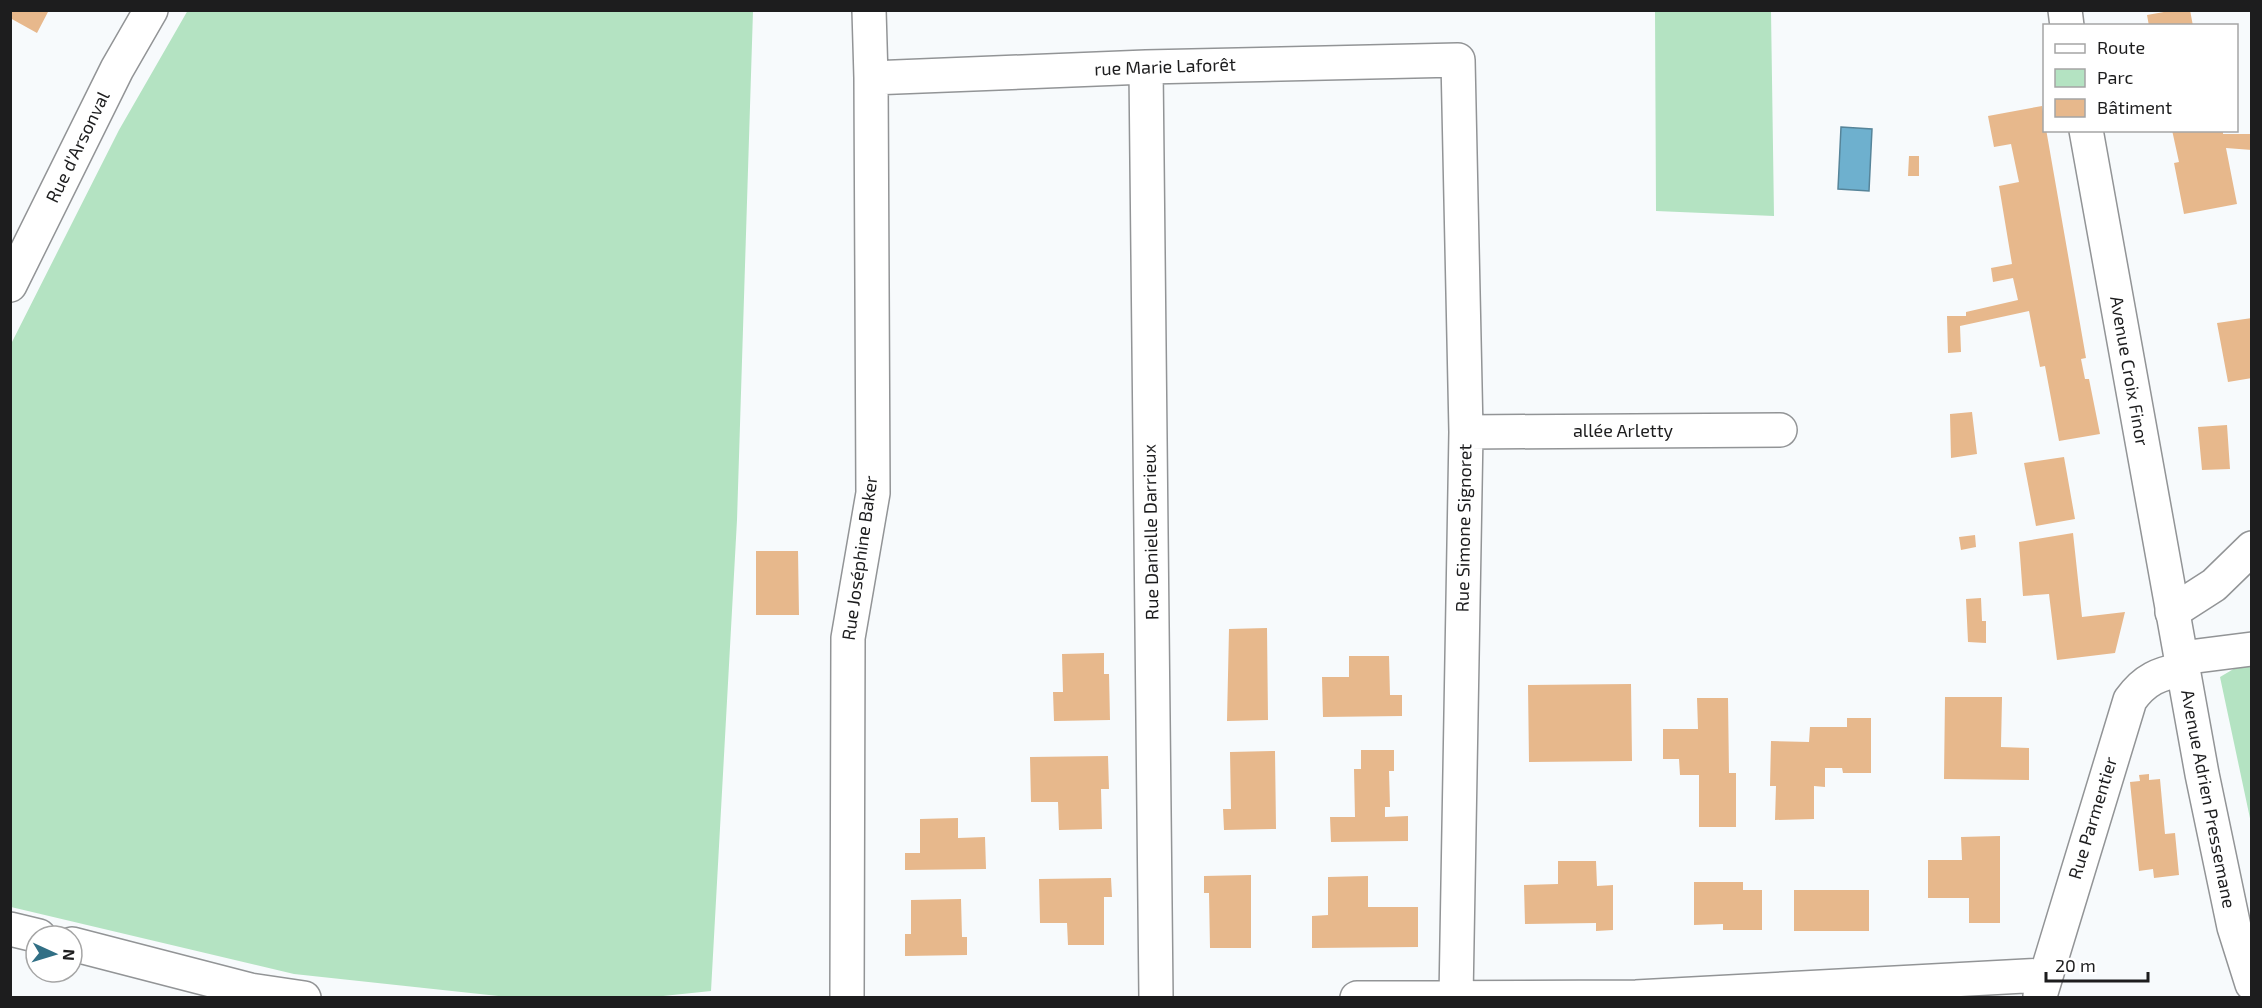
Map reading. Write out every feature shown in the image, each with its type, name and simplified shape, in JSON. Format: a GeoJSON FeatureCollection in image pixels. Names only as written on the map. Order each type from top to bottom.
{"type":"FeatureCollection","features":[{"type":"Feature","properties":{"kind":"street","name":"Rue d'Arsonval"},"geometry":{"type":"LineString","coordinates":[[10,285],[117,69],[151,10]]}},
{"type":"Feature","properties":{"kind":"street","name":"Rue Joséphine Baker"},"geometry":{"type":"LineString","coordinates":[[847,998],[848,638],[873,494],[869,10]]}},
{"type":"Feature","properties":{"kind":"street","name":"rue Marie Laforêt"},"geometry":{"type":"LineString","coordinates":[[871,78],[1146,67],[1458,60]]}},
{"type":"Feature","properties":{"kind":"street","name":"Rue Simone Signoret"},"geometry":{"type":"LineString","coordinates":[[1456,997],[1466,432],[1458,60]]}},
{"type":"Feature","properties":{"kind":"street","name":"Rue Danielle Darrieux"},"geometry":{"type":"LineString","coordinates":[[1146,67],[1156,998]]}},
{"type":"Feature","properties":{"kind":"street","name":"Avenue Croix Finor"},"geometry":{"type":"LineString","coordinates":[[2086,132],[2172,612]]}},
{"type":"Feature","properties":{"kind":"street","name":"allée Arletty"},"geometry":{"type":"LineString","coordinates":[[1466,432],[1780,430]]}},
{"type":"Feature","properties":{"kind":"street"},"geometry":{"type":"LineString","coordinates":[[2172,612],[2214,585],[2252,548]]}},
{"type":"Feature","properties":{"kind":"street","name":"Avenue Adrien Pressemane"},"geometry":{"type":"LineString","coordinates":[[2172,612],[2234,927],[2252,984]]}},
{"type":"Feature","properties":{"kind":"street","name":"Rue Parmentier"},"geometry":{"type":"LineString","coordinates":[[2042,986],[2130,699],[2141,685],[2152,677],[2182,663],[2252,649]]}},
{"type":"Feature","properties":{"kind":"street"},"geometry":{"type":"LineString","coordinates":[[84,947],[250,990],[304,998]]}},
{"type":"Feature","properties":{"kind":"street"},"geometry":{"type":"LineString","coordinates":[[1357,998],[1636,997],[2042,986]]}},
{"type":"Feature","properties":{"kind":"green space"},"geometry":{"type":"Polygon","coordinates":[[[188,10],[753,11],[737,520],[711,991],[644,998],[516,998],[294,974],[11,907],[11,344],[119,130],[188,10]]]}},
{"type":"Feature","properties":{"kind":"green space"},"geometry":{"type":"Polygon","coordinates":[[[1655,11],[1771,11],[1774,216],[1656,211],[1655,11]]]}},
{"type":"Feature","properties":{"kind":"green space"},"geometry":{"type":"Polygon","coordinates":[[[2251,663],[2251,823],[2220,677],[2242,664],[2251,663]]]}},
{"type":"Feature","properties":{"kind":"water"},"geometry":{"type":"Polygon","coordinates":[[[1841,127],[1872,129],[1869,191],[1838,189],[1841,127]]]}},
{"type":"Feature","properties":{"kind":"building"},"geometry":{"type":"Polygon","coordinates":[[[10,10],[49,10],[37,33],[10,18],[10,10]]]}},
{"type":"Feature","properties":{"kind":"building"},"geometry":{"type":"Polygon","coordinates":[[[2190,10],[2193,24],[2149,24],[2147,15],[2190,10]]]}},
{"type":"Feature","properties":{"kind":"building"},"geometry":{"type":"Polygon","coordinates":[[[2042,106],[2043,132],[2047,132],[2086,358],[2081,359],[2085,379],[2089,379],[2100,434],[2059,441],[2045,366],[2040,367],[2029,311],[1960,326],[1961,352],[1948,353],[1947,316],[1966,316],[1966,312],[2018,300],[2013,278],[1993,282],[1991,268],[2012,264],[1999,186],[2019,182],[2011,144],[1994,147],[1988,116],[2042,106]]]}},
{"type":"Feature","properties":{"kind":"building"},"geometry":{"type":"Polygon","coordinates":[[[2172,132],[2252,134],[2252,150],[2226,148],[2237,204],[2184,214],[2174,163],[2179,162],[2172,132]]]}},
{"type":"Feature","properties":{"kind":"building"},"geometry":{"type":"Polygon","coordinates":[[[1909,156],[1919,156],[1919,176],[1908,176],[1909,156]]]}},
{"type":"Feature","properties":{"kind":"building"},"geometry":{"type":"Polygon","coordinates":[[[2252,318],[2252,378],[2228,382],[2217,323],[2252,318]]]}},
{"type":"Feature","properties":{"kind":"building"},"geometry":{"type":"Polygon","coordinates":[[[1972,412],[1977,454],[1951,458],[1950,414],[1972,412]]]}},
{"type":"Feature","properties":{"kind":"building"},"geometry":{"type":"Polygon","coordinates":[[[2227,425],[2230,469],[2202,470],[2198,427],[2227,425]]]}},
{"type":"Feature","properties":{"kind":"building"},"geometry":{"type":"Polygon","coordinates":[[[2064,457],[2075,519],[2036,526],[2024,463],[2064,457]]]}},
{"type":"Feature","properties":{"kind":"building"},"geometry":{"type":"Polygon","coordinates":[[[2073,533],[2082,617],[2125,612],[2115,653],[2057,660],[2049,594],[2023,596],[2019,542],[2073,533]]]}},
{"type":"Feature","properties":{"kind":"building"},"geometry":{"type":"Polygon","coordinates":[[[1975,535],[1976,547],[1961,550],[1959,537],[1975,535]]]}},
{"type":"Feature","properties":{"kind":"building"},"geometry":{"type":"Polygon","coordinates":[[[756,551],[798,551],[799,615],[756,615],[756,551]]]}},
{"type":"Feature","properties":{"kind":"building"},"geometry":{"type":"Polygon","coordinates":[[[1981,598],[1982,621],[1986,621],[1986,643],[1968,642],[1966,599],[1981,598]]]}},
{"type":"Feature","properties":{"kind":"building"},"geometry":{"type":"Polygon","coordinates":[[[1267,628],[1268,720],[1227,721],[1229,629],[1267,628]]]}},
{"type":"Feature","properties":{"kind":"building"},"geometry":{"type":"Polygon","coordinates":[[[1104,653],[1104,674],[1109,674],[1110,720],[1054,721],[1053,692],[1063,692],[1062,654],[1104,653]]]}},
{"type":"Feature","properties":{"kind":"building"},"geometry":{"type":"Polygon","coordinates":[[[1349,656],[1389,656],[1390,695],[1402,695],[1402,716],[1323,717],[1322,677],[1349,677],[1349,656]]]}},
{"type":"Feature","properties":{"kind":"building"},"geometry":{"type":"Polygon","coordinates":[[[1631,684],[1632,761],[1529,762],[1528,685],[1631,684]]]}},
{"type":"Feature","properties":{"kind":"building"},"geometry":{"type":"Polygon","coordinates":[[[1945,697],[2002,697],[2001,747],[2029,748],[2029,780],[1944,779],[1945,697]]]}},
{"type":"Feature","properties":{"kind":"building"},"geometry":{"type":"Polygon","coordinates":[[[1697,698],[1728,698],[1729,773],[1736,773],[1736,827],[1699,827],[1699,775],[1680,775],[1679,759],[1663,759],[1663,729],[1698,729],[1697,698]]]}},
{"type":"Feature","properties":{"kind":"building"},"geometry":{"type":"Polygon","coordinates":[[[1847,718],[1871,718],[1871,773],[1843,773],[1842,768],[1825,768],[1825,787],[1814,786],[1814,819],[1775,820],[1776,786],[1770,786],[1771,741],[1809,742],[1810,727],[1847,727],[1847,718]]]}},
{"type":"Feature","properties":{"kind":"building"},"geometry":{"type":"Polygon","coordinates":[[[1361,750],[1394,750],[1394,771],[1389,771],[1390,807],[1385,807],[1385,817],[1408,816],[1408,841],[1331,842],[1330,817],[1355,817],[1354,769],[1361,769],[1361,750]]]}},
{"type":"Feature","properties":{"kind":"building"},"geometry":{"type":"Polygon","coordinates":[[[1275,751],[1276,829],[1224,830],[1223,809],[1231,809],[1230,752],[1275,751]]]}},
{"type":"Feature","properties":{"kind":"building"},"geometry":{"type":"Polygon","coordinates":[[[1108,756],[1109,789],[1101,789],[1102,829],[1059,830],[1058,802],[1031,802],[1030,757],[1108,756]]]}},
{"type":"Feature","properties":{"kind":"building"},"geometry":{"type":"Polygon","coordinates":[[[2149,774],[2149,780],[2160,779],[2165,834],[2175,833],[2179,875],[2154,878],[2153,869],[2139,871],[2130,782],[2140,781],[2139,775],[2149,774]]]}},
{"type":"Feature","properties":{"kind":"building"},"geometry":{"type":"Polygon","coordinates":[[[958,818],[958,838],[985,837],[986,869],[905,870],[905,853],[920,853],[920,819],[958,818]]]}},
{"type":"Feature","properties":{"kind":"building"},"geometry":{"type":"Polygon","coordinates":[[[2000,836],[2000,923],[1969,923],[1969,898],[1928,898],[1928,860],[1962,860],[1961,837],[2000,836]]]}},
{"type":"Feature","properties":{"kind":"building"},"geometry":{"type":"Polygon","coordinates":[[[1558,861],[1596,861],[1597,886],[1613,885],[1613,930],[1596,931],[1596,923],[1525,924],[1524,885],[1558,884],[1558,861]]]}},
{"type":"Feature","properties":{"kind":"building"},"geometry":{"type":"Polygon","coordinates":[[[1251,875],[1251,948],[1210,948],[1209,893],[1204,893],[1204,876],[1251,875]]]}},
{"type":"Feature","properties":{"kind":"building"},"geometry":{"type":"Polygon","coordinates":[[[1368,876],[1368,907],[1418,907],[1418,947],[1312,948],[1312,916],[1328,915],[1328,877],[1368,876]]]}},
{"type":"Feature","properties":{"kind":"building"},"geometry":{"type":"Polygon","coordinates":[[[1111,878],[1112,897],[1104,897],[1104,945],[1068,945],[1067,923],[1040,923],[1039,879],[1111,878]]]}},
{"type":"Feature","properties":{"kind":"building"},"geometry":{"type":"Polygon","coordinates":[[[1694,882],[1743,882],[1743,890],[1762,890],[1762,930],[1723,930],[1723,924],[1694,925],[1694,882]]]}},
{"type":"Feature","properties":{"kind":"building"},"geometry":{"type":"Polygon","coordinates":[[[1794,890],[1869,890],[1869,931],[1794,931],[1794,890]]]}},
{"type":"Feature","properties":{"kind":"building"},"geometry":{"type":"Polygon","coordinates":[[[961,899],[962,937],[967,937],[967,955],[905,956],[905,934],[911,934],[911,900],[961,899]]]}}]}
